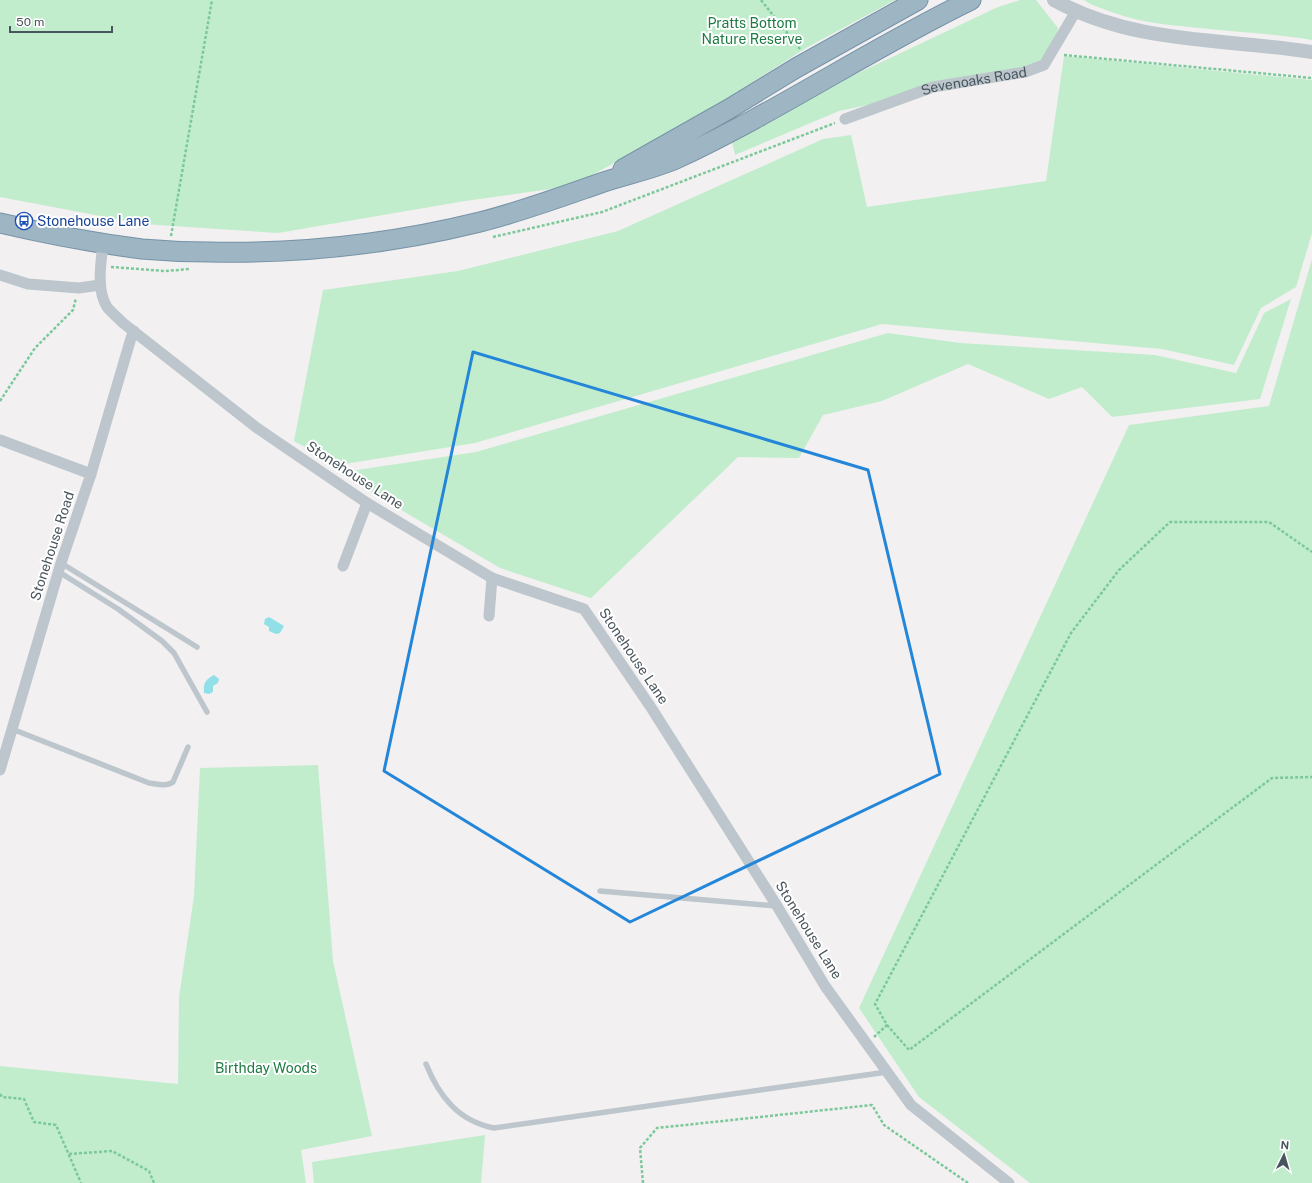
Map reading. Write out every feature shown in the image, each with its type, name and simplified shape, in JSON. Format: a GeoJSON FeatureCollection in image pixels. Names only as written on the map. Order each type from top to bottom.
{"type":"FeatureCollection","features":[{"type":"Feature","properties":{"kind":"highway"},"geometry":{"type":"LineString","coordinates":[[598,184],[729,109],[796,68],[918,0]]}},
{"type":"Feature","properties":{"kind":"highway"},"geometry":{"type":"LineString","coordinates":[[0,223],[103,244],[142,249],[236,252],[300,251],[373,243],[433,233],[481,222],[533,207],[598,184],[660,165],[702,146],[771,110],[918,27],[971,0]]}},
{"type":"Feature","properties":{"kind":"street"},"geometry":{"type":"LineString","coordinates":[[1054,0],[1076,11],[1113,25],[1160,36],[1258,45],[1312,52]]}},
{"type":"Feature","properties":{"kind":"street","name":"Sevenoaks Road"},"geometry":{"type":"LineString","coordinates":[[846,119],[932,87],[1025,72],[1044,65],[1049,54],[1076,11]]}},
{"type":"Feature","properties":{"kind":"street","name":"Stonehouse Lane"},"geometry":{"type":"LineString","coordinates":[[103,244],[100,285],[107,306],[118,318],[257,428],[367,504],[492,578],[584,609],[652,709],[778,906],[825,986],[911,1105],[1009,1183]]}},
{"type":"Feature","properties":{"kind":"street"},"geometry":{"type":"LineString","coordinates":[[0,275],[28,284],[80,288],[100,285]]}},
{"type":"Feature","properties":{"kind":"street","name":"Stonehouse Road"},"geometry":{"type":"LineString","coordinates":[[0,770],[60,567],[91,474],[134,331]]}},
{"type":"Feature","properties":{"kind":"street"},"geometry":{"type":"LineString","coordinates":[[0,440],[91,474]]}},
{"type":"Feature","properties":{"kind":"street"},"geometry":{"type":"LineString","coordinates":[[343,566],[367,504]]}},
{"type":"Feature","properties":{"kind":"street"},"geometry":{"type":"LineString","coordinates":[[489,616],[492,578]]}},
{"type":"Feature","properties":{"kind":"lane"},"geometry":{"type":"LineString","coordinates":[[60,567],[197,647]]}},
{"type":"Feature","properties":{"kind":"lane"},"geometry":{"type":"LineString","coordinates":[[60,567],[162,641],[174,653],[207,712]]}},
{"type":"Feature","properties":{"kind":"lane"},"geometry":{"type":"LineString","coordinates":[[12,729],[149,783],[162,785],[169,785],[174,782],[188,747]]}},
{"type":"Feature","properties":{"kind":"lane"},"geometry":{"type":"LineString","coordinates":[[600,891],[778,906]]}},
{"type":"Feature","properties":{"kind":"lane"},"geometry":{"type":"LineString","coordinates":[[426,1064],[434,1082],[452,1105],[467,1118],[481,1126],[494,1128],[888,1072]]}},
{"type":"Feature","properties":{"kind":"path"},"geometry":{"type":"LineString","coordinates":[[172,234],[212,0]]}},
{"type":"Feature","properties":{"kind":"path"},"geometry":{"type":"LineString","coordinates":[[760,0],[801,51]]}},
{"type":"Feature","properties":{"kind":"path"},"geometry":{"type":"LineString","coordinates":[[1049,54],[1312,78]]}},
{"type":"Feature","properties":{"kind":"path"},"geometry":{"type":"LineString","coordinates":[[0,401],[35,348],[73,310],[80,288]]}},
{"type":"Feature","properties":{"kind":"path"},"geometry":{"type":"LineString","coordinates":[[1312,552],[1269,522],[1170,522],[1119,570],[1072,633],[875,1004],[887,1025],[909,1050],[1272,778],[1312,777]]}},
{"type":"Feature","properties":{"kind":"path"},"geometry":{"type":"LineString","coordinates":[[867,1044],[887,1025]]}},
{"type":"Feature","properties":{"kind":"path"},"geometry":{"type":"LineString","coordinates":[[0,1094],[2,1097],[24,1099],[34,1122],[56,1124],[80,1183]]}},
{"type":"Feature","properties":{"kind":"path"},"geometry":{"type":"LineString","coordinates":[[643,1183],[640,1148],[657,1128],[872,1105],[884,1125],[968,1183]]}},
{"type":"Feature","properties":{"kind":"path"},"geometry":{"type":"LineString","coordinates":[[69,1154],[112,1151],[149,1171],[154,1183]]}},
{"type":"Feature","properties":{"kind":"highlighted area"},"geometry":{"type":"Polygon","coordinates":[[[473,352],[868,470],[940,774],[630,922],[384,771],[473,352]]]}},
{"type":"Feature","properties":{"kind":"green space","name":"Pratts Bottom Nature Reserve"},"geometry":{"type":"Polygon","coordinates":[[[0,0],[895,0],[806,48],[693,120],[572,186],[465,201],[278,233],[143,224],[0,197],[0,0]]]}},
{"type":"Feature","properties":{"kind":"green space"},"geometry":{"type":"Polygon","coordinates":[[[1020,0],[1036,0],[1058,28],[1049,67],[839,111],[735,155],[732,142],[835,84],[998,7],[1020,0]]]}},
{"type":"Feature","properties":{"kind":"green space"},"geometry":{"type":"Polygon","coordinates":[[[1084,0],[1312,0],[1312,40],[1152,22],[1117,14],[1092,5],[1084,0]]]}},
{"type":"Feature","properties":{"kind":"green space"},"geometry":{"type":"Polygon","coordinates":[[[1064,56],[1312,80],[1312,233],[1296,287],[1261,308],[1234,365],[1162,349],[882,324],[475,443],[338,465],[294,441],[323,290],[458,271],[618,231],[823,139],[851,135],[867,207],[1046,181],[1064,56]]]}},
{"type":"Feature","properties":{"kind":"green space"},"geometry":{"type":"Polygon","coordinates":[[[1312,259],[1312,1183],[1030,1183],[919,1097],[859,1008],[1129,425],[1269,406],[1312,259]]]}},
{"type":"Feature","properties":{"kind":"green space"},"geometry":{"type":"Polygon","coordinates":[[[1291,299],[1260,399],[1112,417],[1082,387],[1049,399],[968,364],[882,401],[823,415],[799,458],[738,457],[591,598],[500,568],[374,494],[344,472],[476,452],[888,333],[960,343],[1155,355],[1236,373],[1264,313],[1291,299]]]}},
{"type":"Feature","properties":{"kind":"green space","name":"Birthday Woods"},"geometry":{"type":"Polygon","coordinates":[[[318,765],[333,961],[372,1136],[301,1150],[306,1183],[0,1183],[0,1066],[178,1084],[179,997],[194,896],[200,768],[318,765]]]}},
{"type":"Feature","properties":{"kind":"green space"},"geometry":{"type":"Polygon","coordinates":[[[485,1135],[481,1183],[314,1183],[312,1162],[485,1135]]]}},
{"type":"Feature","properties":{"kind":"water"},"geometry":{"type":"Polygon","coordinates":[[[269,617],[284,626],[280,633],[276,634],[269,631],[269,627],[264,624],[265,619],[269,617]]]}},
{"type":"Feature","properties":{"kind":"water"},"geometry":{"type":"Polygon","coordinates":[[[214,675],[219,679],[218,683],[213,686],[213,692],[209,694],[204,693],[206,682],[214,675]]]}},
{"type":"Feature","properties":{"kind":"place","name":"Stonehouse Lane"},"geometry":{"type":"Point","coordinates":[24,221]}}]}
